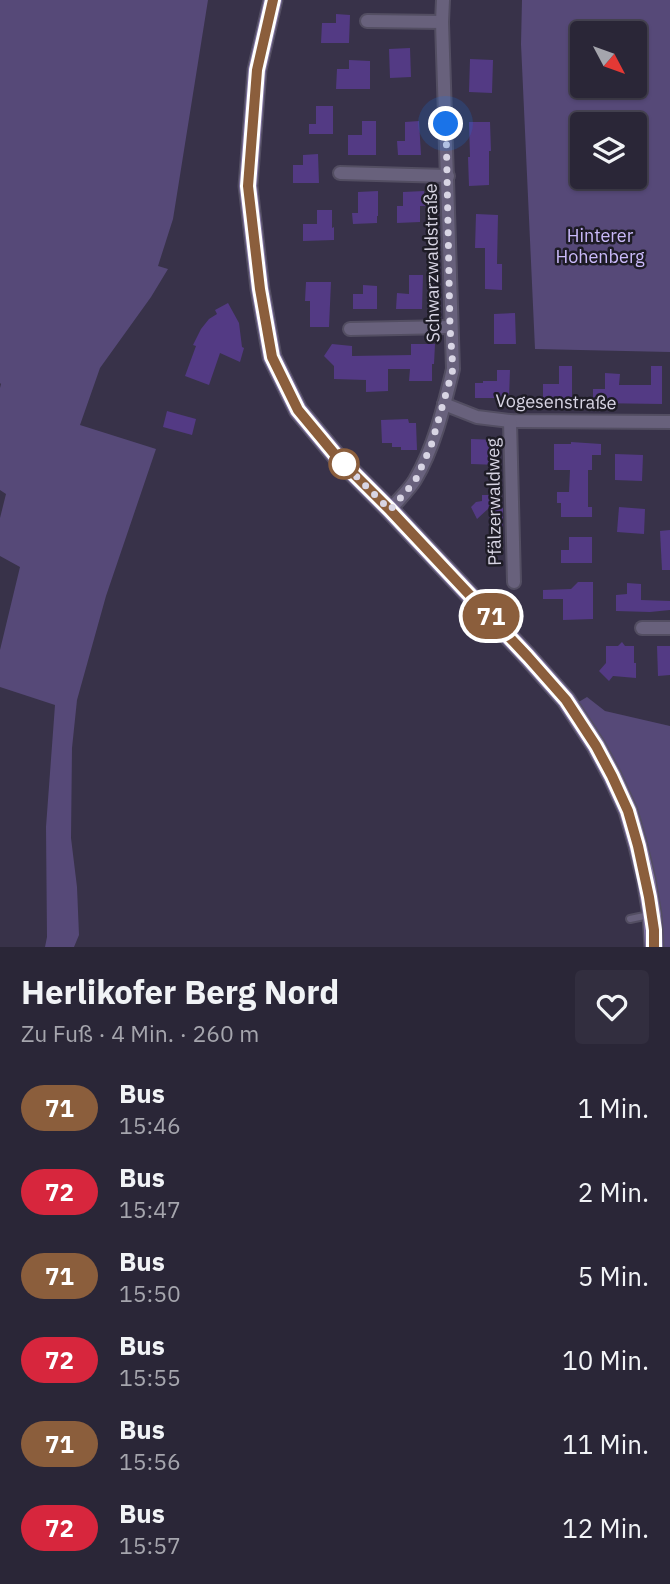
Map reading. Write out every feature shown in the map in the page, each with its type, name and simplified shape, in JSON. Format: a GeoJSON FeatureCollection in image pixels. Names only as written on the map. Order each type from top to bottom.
{"type":"FeatureCollection","features":[{"type":"Feature","properties":{"kind":"main road"},"geometry":{"type":"LineString","coordinates":[[273,0],[257,70],[248,186],[260,289],[272,357],[298,410],[337,457],[495,620],[540,679],[566,700],[591,749],[612,776],[622,814],[646,880],[654,947]]}},
{"type":"Feature","properties":{"kind":"street","name":"Schwarzwaldstraße"},"geometry":{"type":"LineString","coordinates":[[390,510],[415,481],[431,446],[453,369],[443,0]]}},
{"type":"Feature","properties":{"kind":"street"},"geometry":{"type":"LineString","coordinates":[[367,21],[442,22]]}},
{"type":"Feature","properties":{"kind":"street"},"geometry":{"type":"LineString","coordinates":[[340,173],[448,176]]}},
{"type":"Feature","properties":{"kind":"street"},"geometry":{"type":"LineString","coordinates":[[350,328],[450,327]]}},
{"type":"Feature","properties":{"kind":"street","name":"Vogesenstraße"},"geometry":{"type":"LineString","coordinates":[[444,404],[477,417],[510,421],[670,422]]}},
{"type":"Feature","properties":{"kind":"street","name":"Pfälzerwaldweg"},"geometry":{"type":"LineString","coordinates":[[510,421],[514,582]]}},
{"type":"Feature","properties":{"kind":"street"},"geometry":{"type":"LineString","coordinates":[[642,628],[670,628]]}},
{"type":"Feature","properties":{"kind":"lane"},"geometry":{"type":"LineString","coordinates":[[630,919],[652,915]]}},
{"type":"Feature","properties":{"kind":"green space"},"geometry":{"type":"Polygon","coordinates":[[[0,0],[208,0],[173,219],[158,266],[168,269],[100,368],[80,425],[156,449],[106,596],[77,700],[72,748],[71,838],[79,935],[74,947],[45,947],[46,827],[55,705],[0,687],[0,650],[20,567],[0,556],[0,518],[6,494],[0,490],[0,0]]]}},
{"type":"Feature","properties":{"kind":"green space","name":"Hinterer Hohenberg"},"geometry":{"type":"Polygon","coordinates":[[[522,0],[670,0],[670,352],[535,349],[521,44],[522,0]]]}},
{"type":"Feature","properties":{"kind":"green space"},"geometry":{"type":"Polygon","coordinates":[[[587,697],[605,711],[670,726],[670,947],[662,947],[655,881],[638,813],[620,773],[577,703],[587,697]]]}},
{"type":"Feature","properties":{"kind":"building"},"geometry":{"type":"Polygon","coordinates":[[[336,14],[350,15],[349,43],[321,43],[322,23],[336,23],[336,14]]]}},
{"type":"Feature","properties":{"kind":"building"},"geometry":{"type":"Polygon","coordinates":[[[410,48],[411,77],[390,78],[389,49],[410,48]]]}},
{"type":"Feature","properties":{"kind":"building"},"geometry":{"type":"Polygon","coordinates":[[[470,59],[493,60],[492,93],[469,92],[470,59]]]}},
{"type":"Feature","properties":{"kind":"building"},"geometry":{"type":"Polygon","coordinates":[[[349,60],[370,61],[370,89],[336,89],[337,69],[349,69],[349,60]]]}},
{"type":"Feature","properties":{"kind":"building"},"geometry":{"type":"Polygon","coordinates":[[[316,106],[333,106],[333,134],[309,134],[309,124],[316,124],[316,106]]]}},
{"type":"Feature","properties":{"kind":"building"},"geometry":{"type":"Polygon","coordinates":[[[362,121],[376,121],[376,155],[348,155],[348,135],[362,135],[362,121]]]}},
{"type":"Feature","properties":{"kind":"building"},"geometry":{"type":"Polygon","coordinates":[[[419,121],[421,155],[398,155],[397,141],[405,141],[405,122],[419,121]]]}},
{"type":"Feature","properties":{"kind":"building"},"geometry":{"type":"Polygon","coordinates":[[[469,122],[490,122],[489,185],[469,186],[469,122]]]}},
{"type":"Feature","properties":{"kind":"building"},"geometry":{"type":"Polygon","coordinates":[[[318,154],[319,183],[293,183],[293,165],[303,165],[303,155],[318,154]]]}},
{"type":"Feature","properties":{"kind":"building"},"geometry":{"type":"Polygon","coordinates":[[[378,191],[377,223],[353,224],[352,213],[358,213],[358,192],[378,191]]]}},
{"type":"Feature","properties":{"kind":"building"},"geometry":{"type":"Polygon","coordinates":[[[424,191],[425,206],[420,206],[420,222],[397,223],[397,206],[403,206],[403,192],[424,191]]]}},
{"type":"Feature","properties":{"kind":"building"},"geometry":{"type":"Polygon","coordinates":[[[317,210],[332,210],[334,240],[303,241],[303,224],[317,224],[317,210]]]}},
{"type":"Feature","properties":{"kind":"building"},"geometry":{"type":"Polygon","coordinates":[[[476,214],[498,215],[497,264],[502,264],[502,290],[485,289],[485,248],[475,248],[476,214]]]}},
{"type":"Feature","properties":{"kind":"building"},"geometry":{"type":"Polygon","coordinates":[[[409,275],[423,275],[422,309],[396,309],[397,293],[409,294],[409,275]]]}},
{"type":"Feature","properties":{"kind":"building"},"geometry":{"type":"Polygon","coordinates":[[[306,282],[331,282],[329,327],[310,327],[310,301],[305,301],[306,282]]]}},
{"type":"Feature","properties":{"kind":"building"},"geometry":{"type":"Polygon","coordinates":[[[363,285],[377,286],[377,309],[353,309],[353,294],[363,294],[363,285]]]}},
{"type":"Feature","properties":{"kind":"building"},"geometry":{"type":"Polygon","coordinates":[[[228,303],[239,323],[244,348],[240,362],[220,353],[209,385],[185,376],[196,346],[193,345],[201,329],[217,314],[215,310],[228,303]]]}},
{"type":"Feature","properties":{"kind":"building"},"geometry":{"type":"Polygon","coordinates":[[[515,313],[516,344],[494,344],[494,314],[515,313]]]}},
{"type":"Feature","properties":{"kind":"building"},"geometry":{"type":"Polygon","coordinates":[[[332,344],[352,346],[352,356],[411,355],[411,344],[435,344],[432,381],[409,381],[410,369],[388,369],[388,391],[366,392],[366,380],[334,379],[334,366],[324,356],[332,344]]]}},
{"type":"Feature","properties":{"kind":"building"},"geometry":{"type":"Polygon","coordinates":[[[559,366],[572,366],[572,403],[543,403],[543,384],[559,384],[559,366]]]}},
{"type":"Feature","properties":{"kind":"building"},"geometry":{"type":"Polygon","coordinates":[[[651,366],[662,366],[662,404],[593,403],[593,389],[605,389],[605,373],[620,374],[619,385],[651,385],[651,366]]]}},
{"type":"Feature","properties":{"kind":"building"},"geometry":{"type":"Polygon","coordinates":[[[497,370],[510,370],[509,398],[475,398],[475,383],[497,381],[497,370]]]}},
{"type":"Feature","properties":{"kind":"building"},"geometry":{"type":"Polygon","coordinates":[[[167,411],[196,419],[192,435],[163,427],[167,411]]]}},
{"type":"Feature","properties":{"kind":"building"},"geometry":{"type":"Polygon","coordinates":[[[408,419],[409,423],[416,423],[417,450],[401,450],[401,447],[392,447],[392,443],[382,443],[381,420],[408,419]]]}},
{"type":"Feature","properties":{"kind":"building"},"geometry":{"type":"Polygon","coordinates":[[[471,439],[500,440],[499,465],[471,464],[471,439]]]}},
{"type":"Feature","properties":{"kind":"building"},"geometry":{"type":"Polygon","coordinates":[[[554,444],[601,444],[601,455],[592,455],[592,470],[588,470],[588,507],[592,507],[592,517],[561,517],[561,503],[557,503],[557,492],[569,492],[570,470],[554,470],[554,444]]]}},
{"type":"Feature","properties":{"kind":"building"},"geometry":{"type":"Polygon","coordinates":[[[615,454],[643,455],[642,481],[615,480],[615,454]]]}},
{"type":"Feature","properties":{"kind":"building"},"geometry":{"type":"Polygon","coordinates":[[[482,495],[497,495],[497,498],[502,498],[496,502],[503,508],[503,527],[490,531],[489,508],[477,519],[471,507],[482,501],[482,495]]]}},
{"type":"Feature","properties":{"kind":"building"},"geometry":{"type":"Polygon","coordinates":[[[619,507],[645,509],[644,534],[617,532],[619,507]]]}},
{"type":"Feature","properties":{"kind":"building"},"geometry":{"type":"Polygon","coordinates":[[[670,530],[670,570],[662,570],[660,531],[670,530]]]}},
{"type":"Feature","properties":{"kind":"building"},"geometry":{"type":"Polygon","coordinates":[[[569,537],[592,537],[592,563],[561,563],[561,550],[569,550],[569,537]]]}},
{"type":"Feature","properties":{"kind":"building"},"geometry":{"type":"Polygon","coordinates":[[[578,582],[593,582],[593,619],[563,620],[563,599],[543,599],[543,590],[571,589],[578,582]]]}},
{"type":"Feature","properties":{"kind":"building"},"geometry":{"type":"Polygon","coordinates":[[[627,583],[641,584],[641,600],[670,601],[670,610],[616,611],[616,595],[627,594],[627,583]]]}},
{"type":"Feature","properties":{"kind":"building"},"geometry":{"type":"Polygon","coordinates":[[[622,642],[625,646],[634,646],[636,678],[613,676],[609,681],[599,671],[606,663],[606,646],[618,646],[622,642]]]}},
{"type":"Feature","properties":{"kind":"building"},"geometry":{"type":"Polygon","coordinates":[[[657,646],[670,646],[670,675],[658,676],[657,646]]]}},
{"type":"Feature","properties":{"kind":"bus line","name":"71"},"geometry":{"type":"LineString","coordinates":[[273,0],[257,70],[248,186],[260,289],[272,357],[298,410],[337,457],[495,620],[566,700],[596,746],[628,811],[646,880],[654,947]]}},
{"type":"Feature","properties":{"kind":"route"},"geometry":{"type":"LineString","coordinates":[[344,464],[337,457],[390,510],[415,481],[431,446],[444,404],[453,369],[446,124]]}}]}
